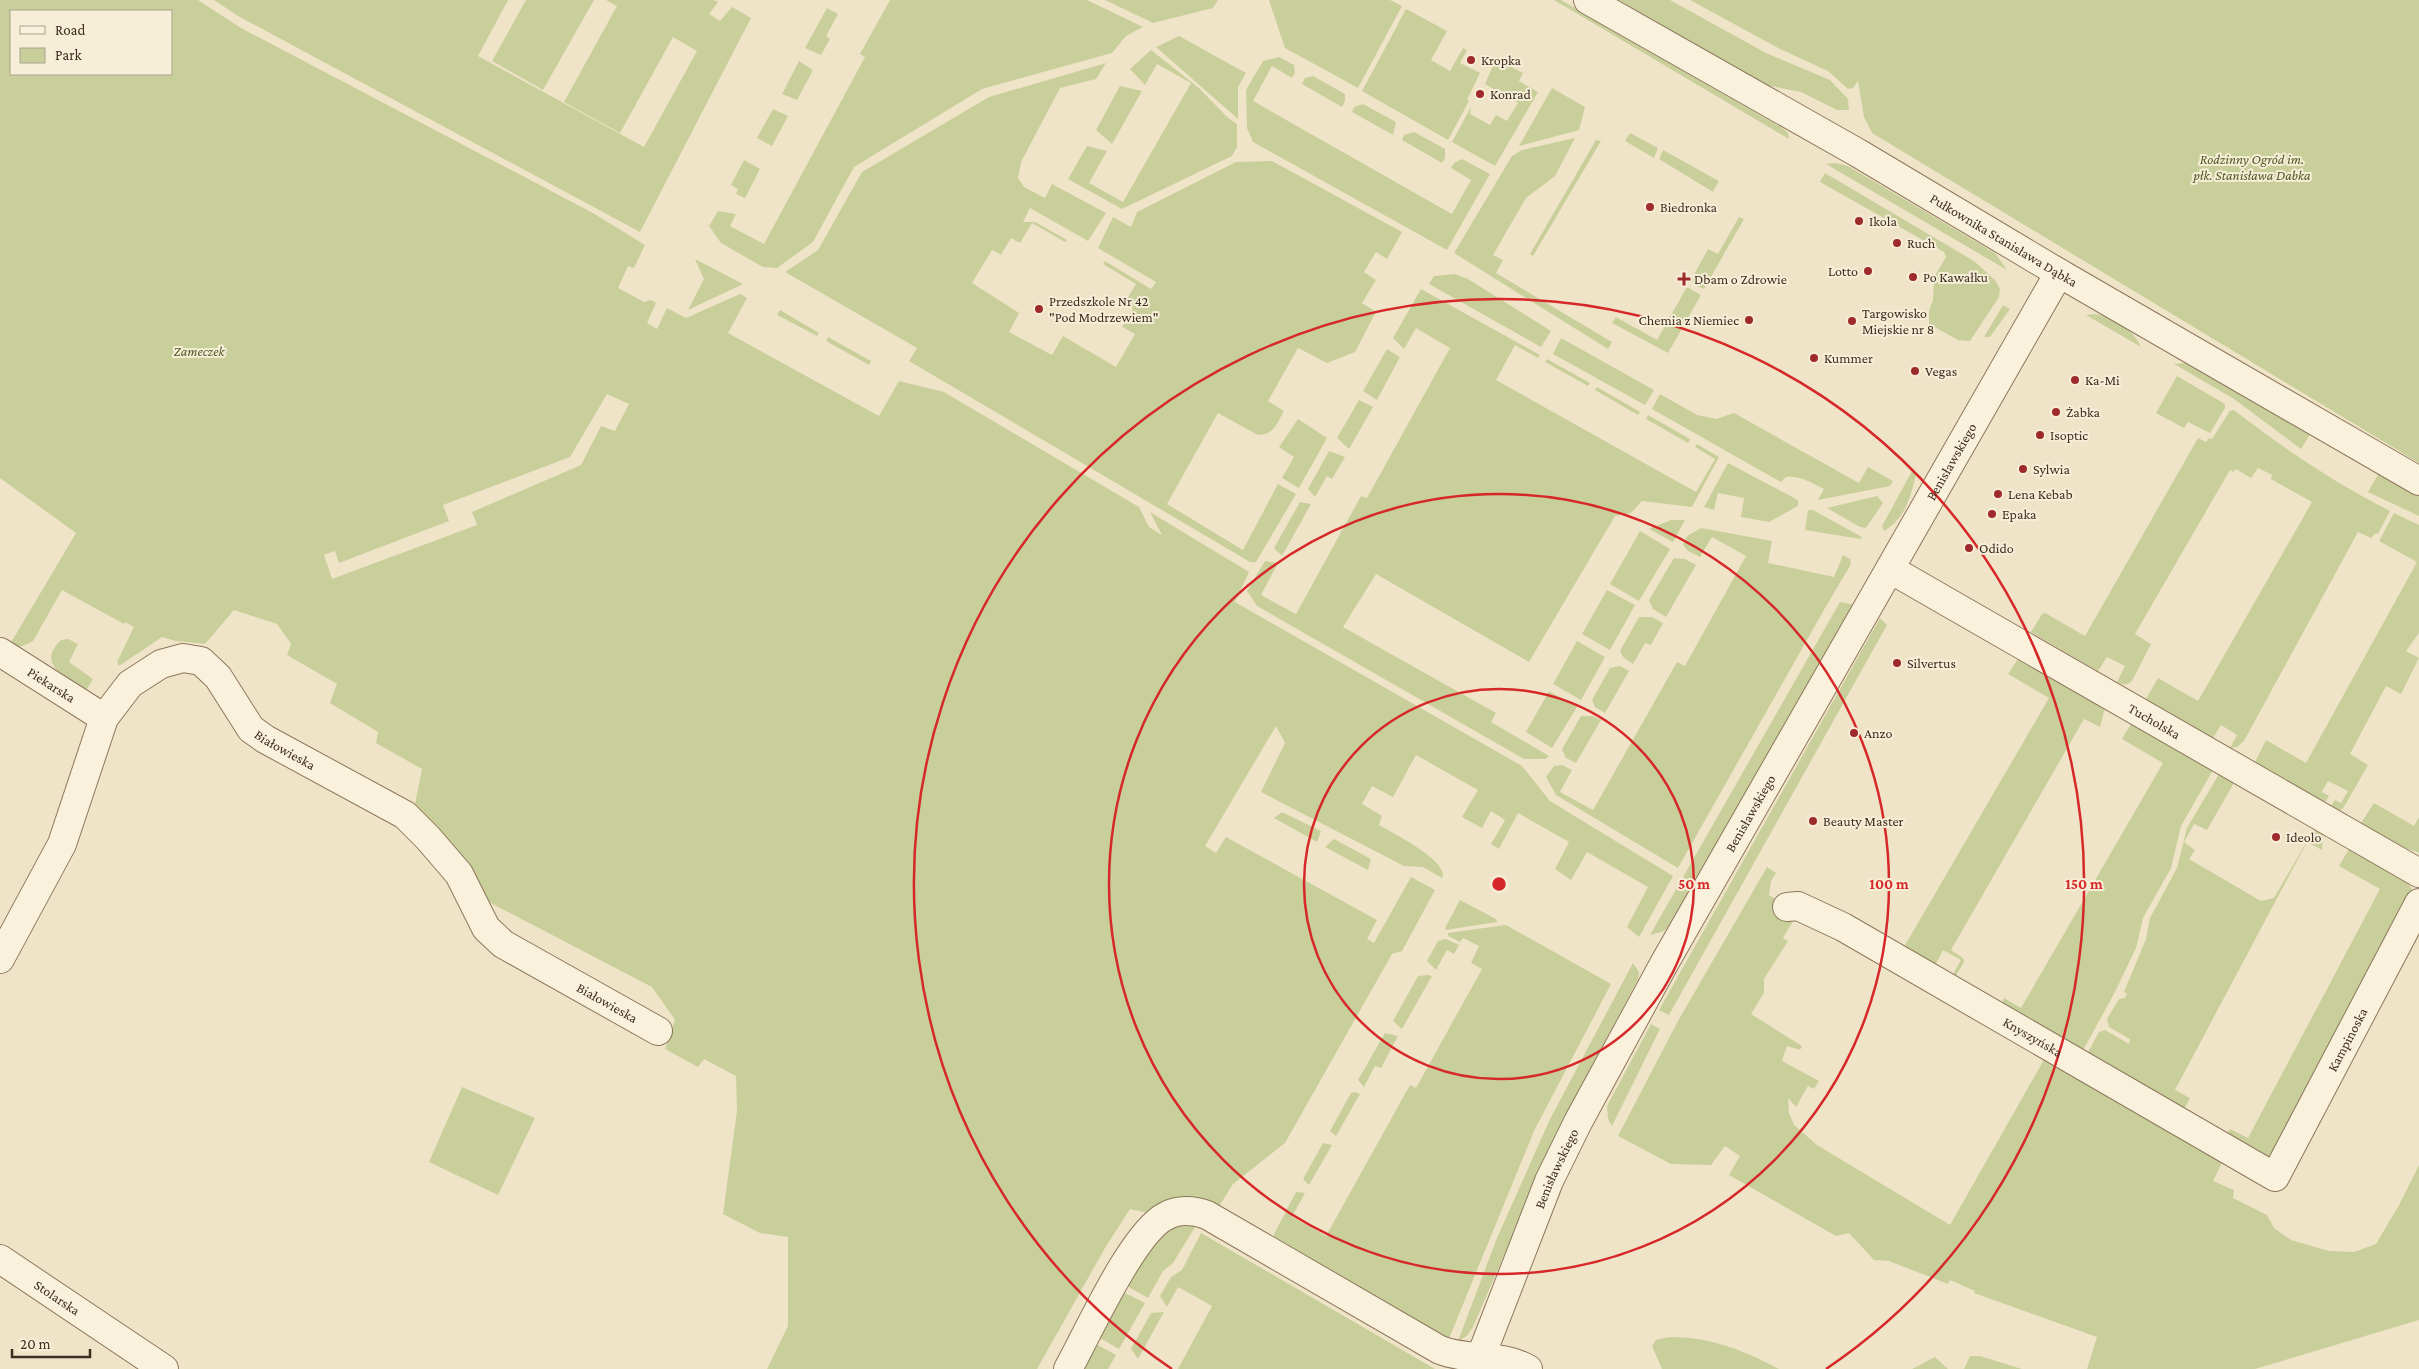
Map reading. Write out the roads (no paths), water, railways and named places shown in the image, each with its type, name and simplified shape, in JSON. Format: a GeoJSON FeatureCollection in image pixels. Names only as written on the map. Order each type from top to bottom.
{"type":"FeatureCollection","features":[{"type":"Feature","properties":{"kind":"street","name":"Pułkownika Stanisława Dąbka"},"geometry":{"type":"LineString","coordinates":[[1588,0],[1858,153],[2059,273],[2419,481]]}},
{"type":"Feature","properties":{"kind":"street","name":"Benisławskiego"},"geometry":{"type":"LineString","coordinates":[[1478,1363],[1550,1181],[1578,1122],[1665,962],[2059,273]]}},
{"type":"Feature","properties":{"kind":"street","name":"Tucholska"},"geometry":{"type":"LineString","coordinates":[[1890,568],[2419,873]]}},
{"type":"Feature","properties":{"kind":"street","name":"Piekarska"},"geometry":{"type":"LineString","coordinates":[[0,652],[104,718]]}},
{"type":"Feature","properties":{"kind":"street","name":"Białowieska"},"geometry":{"type":"LineString","coordinates":[[0,959],[62,844],[104,718],[130,684],[161,664],[183,658],[201,661],[218,677],[251,729],[265,739],[405,815],[459,874],[486,928],[503,944],[658,1031]]}},
{"type":"Feature","properties":{"kind":"street","name":"Kampinoska"},"geometry":{"type":"LineString","coordinates":[[2275,1177],[2419,903]]}},
{"type":"Feature","properties":{"kind":"street","name":"Knyszyńska"},"geometry":{"type":"LineString","coordinates":[[1786,907],[1798,906],[1843,927],[2275,1177]]}},
{"type":"Feature","properties":{"kind":"street"},"geometry":{"type":"LineString","coordinates":[[1068,1369],[1136,1244],[1156,1222],[1168,1214],[1182,1211],[1206,1215],[1440,1350],[1478,1363],[1515,1362],[1528,1369]]}},
{"type":"Feature","properties":{"kind":"street","name":"Stolarska"},"geometry":{"type":"LineString","coordinates":[[0,1259],[164,1369]]}},
{"type":"Feature","properties":{"kind":"place","name":"Kropka"},"geometry":{"type":"Point","coordinates":[1471,60]}},
{"type":"Feature","properties":{"kind":"place","name":"Konrad"},"geometry":{"type":"Point","coordinates":[1480,94]}},
{"type":"Feature","properties":{"kind":"place","name":"Biedronka"},"geometry":{"type":"Point","coordinates":[1650,207]}},
{"type":"Feature","properties":{"kind":"place","name":"Ikola"},"geometry":{"type":"Point","coordinates":[1859,221]}},
{"type":"Feature","properties":{"kind":"place","name":"Ruch"},"geometry":{"type":"Point","coordinates":[1897,243]}},
{"type":"Feature","properties":{"kind":"place","name":"Lotto"},"geometry":{"type":"Point","coordinates":[1868,271]}},
{"type":"Feature","properties":{"kind":"place","name":"Po Kawałku"},"geometry":{"type":"Point","coordinates":[1913,277]}},
{"type":"Feature","properties":{"kind":"place","name":"Dbam o Zdrowie"},"geometry":{"type":"Point","coordinates":[1684,279]}},
{"type":"Feature","properties":{"kind":"place","name":"Przedszkole Nr 42 \"Pod Modrzewiem\""},"geometry":{"type":"Point","coordinates":[1039,309]}},
{"type":"Feature","properties":{"kind":"place","name":"Chemia z Niemiec"},"geometry":{"type":"Point","coordinates":[1749,320]}},
{"type":"Feature","properties":{"kind":"place","name":"Targowisko Miejskie nr 8"},"geometry":{"type":"Point","coordinates":[1852,321]}},
{"type":"Feature","properties":{"kind":"place","name":"Kummer"},"geometry":{"type":"Point","coordinates":[1814,358]}},
{"type":"Feature","properties":{"kind":"place","name":"Vegas"},"geometry":{"type":"Point","coordinates":[1915,371]}},
{"type":"Feature","properties":{"kind":"place","name":"Ka-Mi"},"geometry":{"type":"Point","coordinates":[2075,380]}},
{"type":"Feature","properties":{"kind":"place","name":"Żabka"},"geometry":{"type":"Point","coordinates":[2056,412]}},
{"type":"Feature","properties":{"kind":"place","name":"Isoptic"},"geometry":{"type":"Point","coordinates":[2040,435]}},
{"type":"Feature","properties":{"kind":"place","name":"Sylwia"},"geometry":{"type":"Point","coordinates":[2023,469]}},
{"type":"Feature","properties":{"kind":"place","name":"Lena Kebab"},"geometry":{"type":"Point","coordinates":[1998,494]}},
{"type":"Feature","properties":{"kind":"place","name":"Epaka"},"geometry":{"type":"Point","coordinates":[1992,514]}},
{"type":"Feature","properties":{"kind":"place","name":"Odido"},"geometry":{"type":"Point","coordinates":[1969,548]}},
{"type":"Feature","properties":{"kind":"place","name":"Silvertus"},"geometry":{"type":"Point","coordinates":[1897,663]}},
{"type":"Feature","properties":{"kind":"place","name":"Anzo"},"geometry":{"type":"Point","coordinates":[1854,733]}},
{"type":"Feature","properties":{"kind":"place","name":"Beauty Master"},"geometry":{"type":"Point","coordinates":[1813,821]}},
{"type":"Feature","properties":{"kind":"place","name":"Ideolo"},"geometry":{"type":"Point","coordinates":[2276,837]}},
{"type":"Feature","properties":{"kind":"park label","name":"Rodzinny Ogród im. płk. Stanisława Dabka"},"geometry":{"type":"Point","coordinates":[2252,168]}},
{"type":"Feature","properties":{"kind":"park label","name":"Zameczek"},"geometry":{"type":"Point","coordinates":[199,351]}}]}
